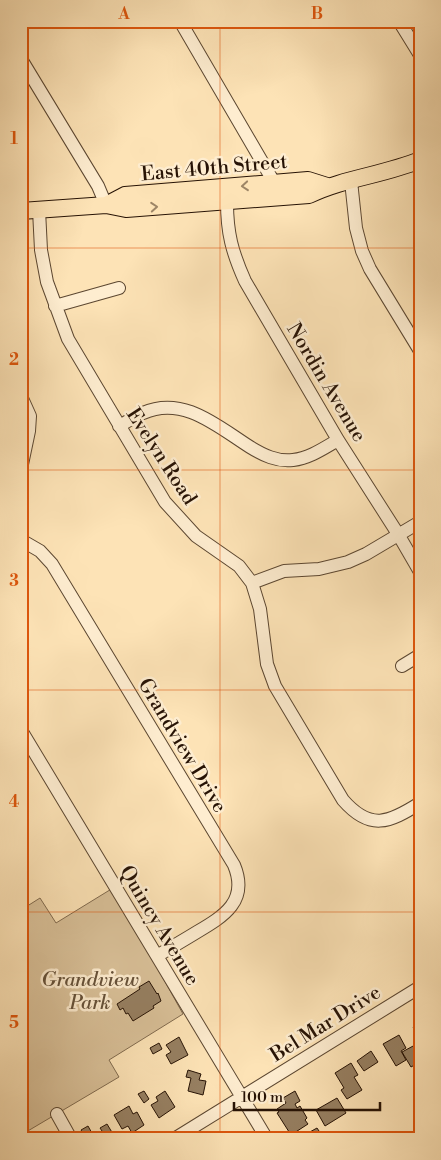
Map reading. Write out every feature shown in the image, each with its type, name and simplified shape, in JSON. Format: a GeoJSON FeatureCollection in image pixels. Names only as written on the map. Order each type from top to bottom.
{"type":"FeatureCollection","features":[{"type":"Feature","properties":{"kind":"main road","name":"East 40th Street"},"geometry":{"type":"LineString","coordinates":[[21,211],[106,204],[126,209],[309,194],[327,186],[420,160]]}},
{"type":"Feature","properties":{"kind":"main road","name":"East 40th Street"},"geometry":{"type":"LineString","coordinates":[[106,204],[125,195],[308,180],[327,186]]}},
{"type":"Feature","properties":{"kind":"street"},"geometry":{"type":"LineString","coordinates":[[180,21],[275,184]]}},
{"type":"Feature","properties":{"kind":"street"},"geometry":{"type":"LineString","coordinates":[[399,21],[420,55]]}},
{"type":"Feature","properties":{"kind":"street"},"geometry":{"type":"LineString","coordinates":[[21,59],[98,186],[106,204]]}},
{"type":"Feature","properties":{"kind":"street"},"geometry":{"type":"LineString","coordinates":[[350,181],[356,228],[362,251],[370,269],[420,351]]}},
{"type":"Feature","properties":{"kind":"street","name":"Nordin Avenue"},"geometry":{"type":"LineString","coordinates":[[227,202],[229,236],[235,259],[245,281],[338,440],[420,572]]}},
{"type":"Feature","properties":{"kind":"street","name":"Evelyn Road"},"geometry":{"type":"LineString","coordinates":[[39,210],[41,250],[47,282],[68,339],[164,502],[196,536],[239,566],[252,583],[260,609],[267,664],[276,686],[343,800],[358,816],[369,820],[389,820],[420,803]]}},
{"type":"Feature","properties":{"kind":"street"},"geometry":{"type":"LineString","coordinates":[[55,306],[119,288]]}},
{"type":"Feature","properties":{"kind":"street"},"geometry":{"type":"LineString","coordinates":[[21,396],[30,416],[29,431],[21,469]]}},
{"type":"Feature","properties":{"kind":"street"},"geometry":{"type":"LineString","coordinates":[[119,426],[152,409],[162,407],[182,408],[202,416],[258,452],[270,458],[282,460],[303,458],[338,440]]}},
{"type":"Feature","properties":{"kind":"street"},"geometry":{"type":"LineString","coordinates":[[252,583],[284,571],[318,569],[348,562],[366,554],[420,522]]}},
{"type":"Feature","properties":{"kind":"street","name":"Grandview Drive"},"geometry":{"type":"LineString","coordinates":[[21,540],[40,551],[52,564],[234,865],[237,874],[239,884],[237,894],[232,905],[223,916],[157,956]]}},
{"type":"Feature","properties":{"kind":"street"},"geometry":{"type":"LineString","coordinates":[[402,666],[420,656]]}},
{"type":"Feature","properties":{"kind":"street","name":"Quincy Avenue"},"geometry":{"type":"LineString","coordinates":[[21,730],[267,1139]]}},
{"type":"Feature","properties":{"kind":"street","name":"Bel Mar Drive"},"geometry":{"type":"LineString","coordinates":[[174,1139],[420,987]]}},
{"type":"Feature","properties":{"kind":"street"},"geometry":{"type":"LineString","coordinates":[[57,1114],[71,1139]]}},
{"type":"Feature","properties":{"kind":"green space","name":"Grandview Park"},"geometry":{"type":"Polygon","coordinates":[[[113,888],[183,1014],[109,1060],[119,1077],[21,1135],[21,910],[40,898],[56,923],[113,888]]]}},
{"type":"Feature","properties":{"kind":"building"},"geometry":{"type":"Polygon","coordinates":[[[149,981],[158,993],[161,1001],[153,1006],[154,1008],[133,1021],[123,1008],[120,1010],[117,1004],[149,981]]]}},
{"type":"Feature","properties":{"kind":"building"},"geometry":{"type":"Polygon","coordinates":[[[420,1022],[420,1038],[413,1027],[420,1022]]]}},
{"type":"Feature","properties":{"kind":"building"},"geometry":{"type":"Polygon","coordinates":[[[399,1035],[406,1048],[401,1051],[406,1060],[396,1066],[383,1044],[399,1035]]]}},
{"type":"Feature","properties":{"kind":"building"},"geometry":{"type":"Polygon","coordinates":[[[179,1037],[188,1055],[171,1064],[166,1055],[171,1052],[166,1045],[179,1037]]]}},
{"type":"Feature","properties":{"kind":"building"},"geometry":{"type":"Polygon","coordinates":[[[159,1043],[162,1049],[153,1054],[150,1048],[159,1043]]]}},
{"type":"Feature","properties":{"kind":"building"},"geometry":{"type":"Polygon","coordinates":[[[415,1045],[420,1054],[420,1062],[411,1067],[402,1052],[415,1045]]]}},
{"type":"Feature","properties":{"kind":"building"},"geometry":{"type":"Polygon","coordinates":[[[371,1051],[378,1062],[364,1071],[357,1061],[371,1051]]]}},
{"type":"Feature","properties":{"kind":"building"},"geometry":{"type":"Polygon","coordinates":[[[351,1063],[358,1075],[354,1077],[362,1090],[347,1099],[341,1090],[344,1088],[335,1073],[351,1063]]]}},
{"type":"Feature","properties":{"kind":"building"},"geometry":{"type":"Polygon","coordinates":[[[188,1070],[201,1074],[199,1080],[206,1081],[203,1095],[188,1091],[191,1078],[186,1077],[188,1070]]]}},
{"type":"Feature","properties":{"kind":"building"},"geometry":{"type":"Polygon","coordinates":[[[144,1091],[149,1099],[144,1103],[138,1094],[144,1091]]]}},
{"type":"Feature","properties":{"kind":"building"},"geometry":{"type":"Polygon","coordinates":[[[165,1091],[175,1107],[159,1118],[151,1105],[158,1101],[156,1097],[165,1091]]]}},
{"type":"Feature","properties":{"kind":"building"},"geometry":{"type":"Polygon","coordinates":[[[295,1091],[300,1101],[295,1104],[297,1108],[300,1106],[307,1118],[305,1120],[308,1124],[291,1135],[277,1113],[279,1112],[277,1109],[286,1103],[283,1098],[295,1091]]]}},
{"type":"Feature","properties":{"kind":"building"},"geometry":{"type":"Polygon","coordinates":[[[337,1098],[346,1113],[325,1126],[316,1110],[337,1098]]]}},
{"type":"Feature","properties":{"kind":"building"},"geometry":{"type":"Polygon","coordinates":[[[129,1106],[133,1114],[137,1112],[144,1125],[132,1133],[128,1126],[122,1129],[114,1115],[129,1106]]]}},
{"type":"Feature","properties":{"kind":"building"},"geometry":{"type":"Polygon","coordinates":[[[107,1124],[116,1139],[96,1139],[104,1134],[100,1128],[107,1124]]]}},
{"type":"Feature","properties":{"kind":"building"},"geometry":{"type":"Polygon","coordinates":[[[88,1126],[93,1135],[87,1139],[81,1130],[88,1126]]]}},
{"type":"Feature","properties":{"kind":"building"},"geometry":{"type":"Polygon","coordinates":[[[317,1128],[321,1134],[312,1139],[308,1133],[317,1128]]]}}]}
